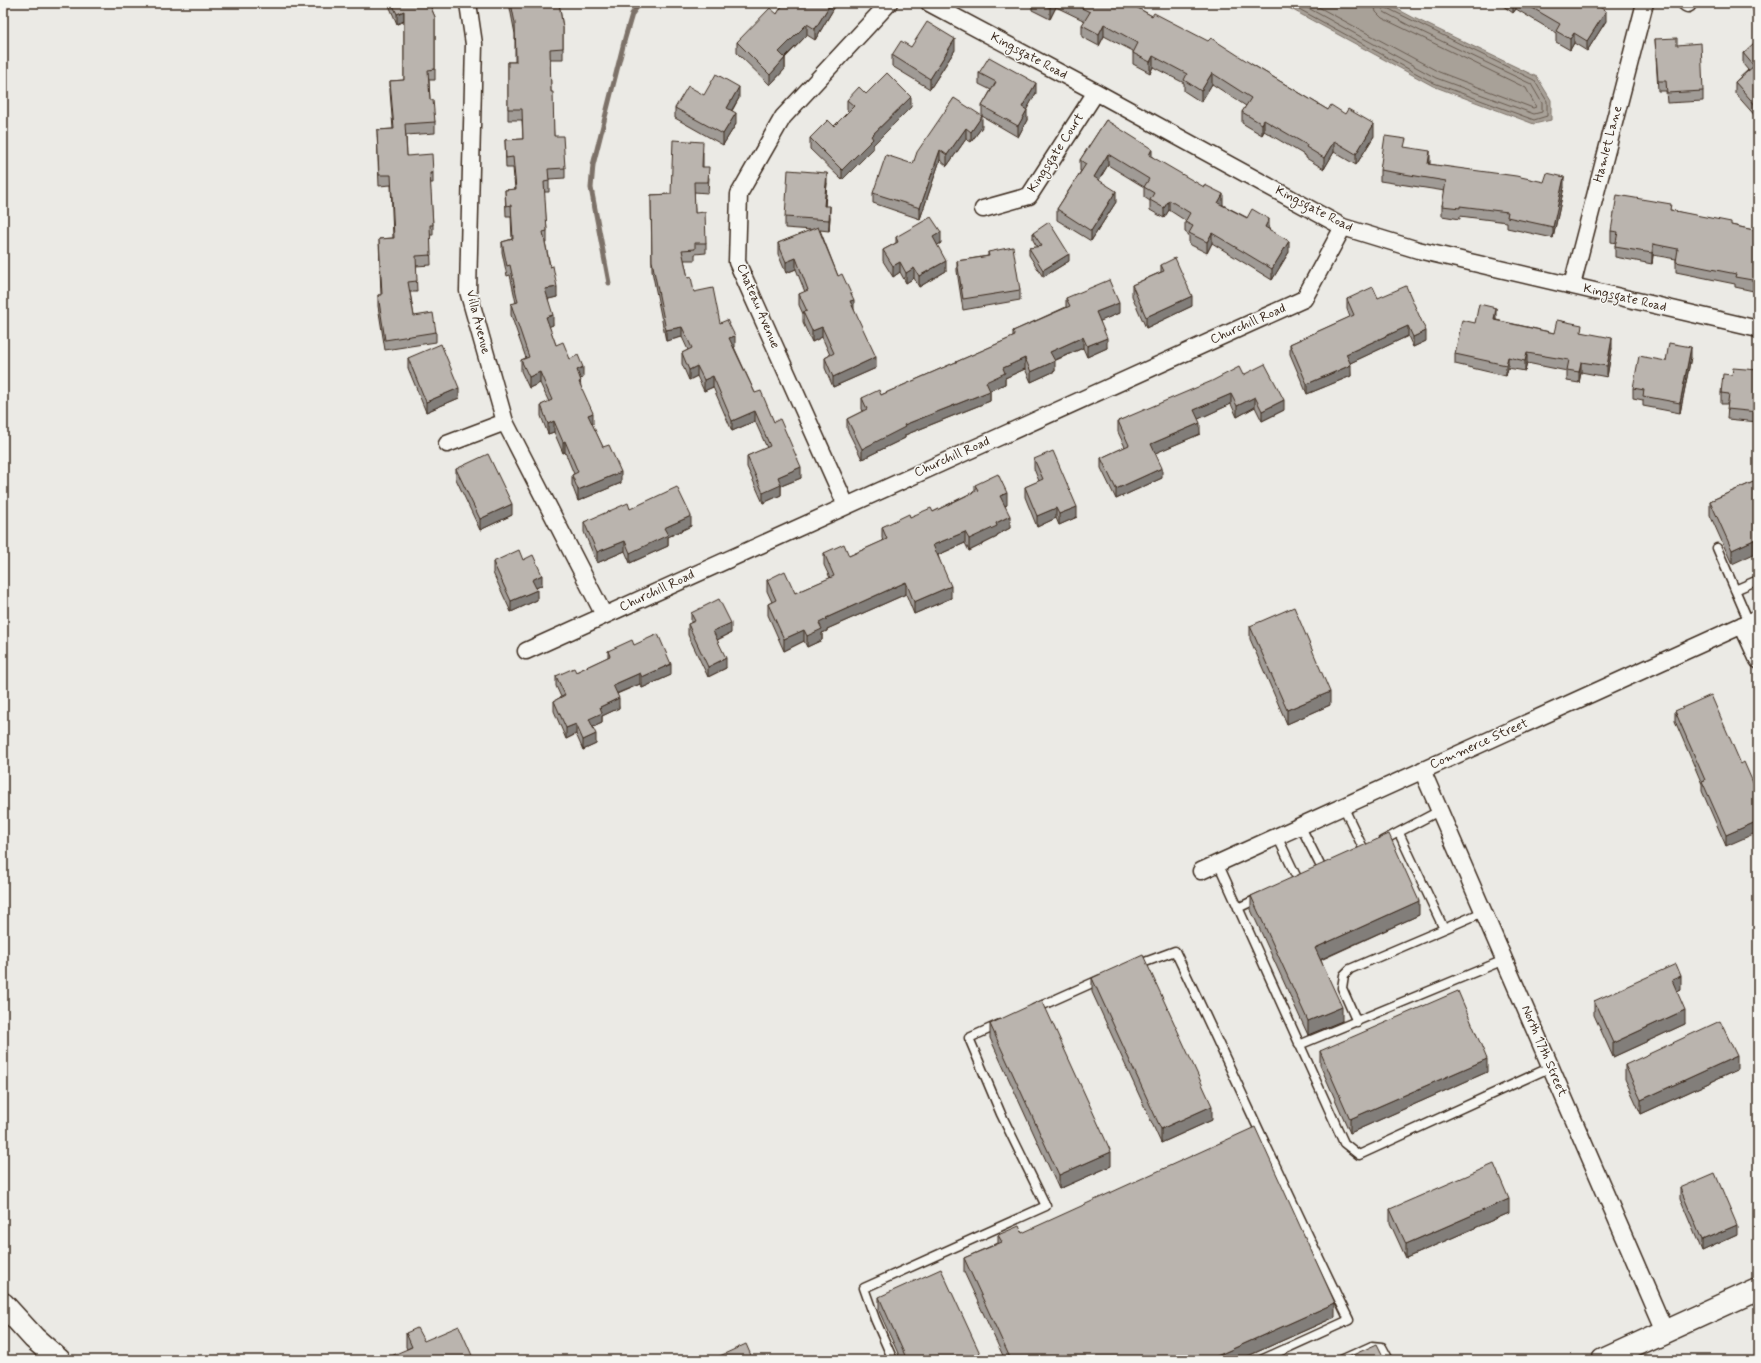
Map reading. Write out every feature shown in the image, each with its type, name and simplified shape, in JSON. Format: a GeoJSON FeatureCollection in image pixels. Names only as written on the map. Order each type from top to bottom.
{"type":"FeatureCollection","features":[{"type":"Feature","properties":{"kind":"street","name":"Villa Avenue"},"geometry":{"type":"LineString","coordinates":[[468,3],[474,44],[468,291],[505,422],[604,615]]}},
{"type":"Feature","properties":{"kind":"street","name":"Chateau Avenue"},"geometry":{"type":"LineString","coordinates":[[846,505],[737,262],[739,194],[783,117],[889,3]]}},
{"type":"Feature","properties":{"kind":"street","name":"Kingsgate Road"},"geometry":{"type":"LineString","coordinates":[[929,3],[1343,227],[1418,250],[1758,329]]}},
{"type":"Feature","properties":{"kind":"street","name":"Hamlet Lane"},"geometry":{"type":"LineString","coordinates":[[1572,285],[1645,3]]}},
{"type":"Feature","properties":{"kind":"street","name":"Kingsgate Court"},"geometry":{"type":"LineString","coordinates":[[983,209],[1029,196],[1096,92]]}},
{"type":"Feature","properties":{"kind":"street","name":"Churchill Road"},"geometry":{"type":"LineString","coordinates":[[526,651],[1304,299],[1343,227]]}},
{"type":"Feature","properties":{"kind":"street"},"geometry":{"type":"LineString","coordinates":[[447,444],[505,422]]}},
{"type":"Feature","properties":{"kind":"street"},"geometry":{"type":"LineString","coordinates":[[1750,621],[1758,660]]}},
{"type":"Feature","properties":{"kind":"street","name":"Commerce Street"},"geometry":{"type":"LineString","coordinates":[[1201,870],[1750,621]]}},
{"type":"Feature","properties":{"kind":"street","name":"North 17th Street"},"geometry":{"type":"LineString","coordinates":[[1422,770],[1665,1332]]}},
{"type":"Feature","properties":{"kind":"street"},"geometry":{"type":"LineString","coordinates":[[1603,1360],[1758,1289]]}},
{"type":"Feature","properties":{"kind":"street"},"geometry":{"type":"LineString","coordinates":[[3,1304],[34,1338],[59,1360]]}},
{"type":"Feature","properties":{"kind":"lane"},"geometry":{"type":"LineString","coordinates":[[1717,548],[1750,621]]}},
{"type":"Feature","properties":{"kind":"lane"},"geometry":{"type":"LineString","coordinates":[[1735,590],[1758,580]]}},
{"type":"Feature","properties":{"kind":"lane"},"geometry":{"type":"LineString","coordinates":[[1343,806],[1360,851],[1399,833],[1439,811]]}},
{"type":"Feature","properties":{"kind":"lane"},"geometry":{"type":"LineString","coordinates":[[1300,825],[1322,869]]}},
{"type":"Feature","properties":{"kind":"lane"},"geometry":{"type":"LineString","coordinates":[[1399,833],[1444,928]]}},
{"type":"Feature","properties":{"kind":"lane"},"geometry":{"type":"LineString","coordinates":[[1277,836],[1298,880]]}},
{"type":"Feature","properties":{"kind":"lane"},"geometry":{"type":"LineString","coordinates":[[1218,863],[1344,1143],[1360,1155],[1550,1067]]}},
{"type":"Feature","properties":{"kind":"lane"},"geometry":{"type":"LineString","coordinates":[[1238,908],[1271,892]]}},
{"type":"Feature","properties":{"kind":"lane"},"geometry":{"type":"LineString","coordinates":[[1356,1022],[1342,988],[1344,974],[1350,969],[1483,912]]}},
{"type":"Feature","properties":{"kind":"lane"},"geometry":{"type":"LineString","coordinates":[[1127,968],[1175,951],[1217,1038],[1258,1132],[1349,1320],[1261,1360]]}},
{"type":"Feature","properties":{"kind":"lane"},"geometry":{"type":"LineString","coordinates":[[1300,1045],[1504,960]]}},
{"type":"Feature","properties":{"kind":"lane"},"geometry":{"type":"LineString","coordinates":[[1027,1012],[1106,977]]}},
{"type":"Feature","properties":{"kind":"lane"},"geometry":{"type":"LineString","coordinates":[[893,1360],[875,1319],[864,1288],[1046,1206],[1001,1114],[969,1038],[1005,1022]]}},
{"type":"Feature","properties":{"kind":"lane"},"geometry":{"type":"LineString","coordinates":[[1341,1360],[1372,1346],[1382,1347],[1388,1360]]}},
{"type":"Feature","properties":{"kind":"water"},"geometry":{"type":"Polygon","coordinates":[[[1280,3],[1386,3],[1537,77],[1551,100],[1551,120],[1534,124],[1433,86],[1280,3]]]}},
{"type":"Feature","properties":{"kind":"building"},"geometry":{"type":"Polygon","coordinates":[[[392,3],[429,3],[435,17],[435,69],[428,70],[430,100],[433,100],[435,122],[405,124],[407,156],[432,154],[433,173],[430,173],[433,225],[430,225],[431,255],[416,256],[417,281],[408,282],[414,316],[433,313],[436,332],[385,340],[378,295],[382,295],[379,239],[394,238],[391,175],[379,175],[377,130],[394,129],[390,81],[404,80],[404,11],[397,14],[392,3]]]}},
{"type":"Feature","properties":{"kind":"building"},"geometry":{"type":"Polygon","coordinates":[[[511,3],[559,3],[563,28],[563,48],[550,49],[554,136],[563,136],[565,168],[548,169],[549,181],[544,182],[547,231],[543,232],[550,267],[553,266],[557,287],[545,289],[553,315],[546,317],[556,345],[563,342],[570,359],[578,355],[583,367],[577,370],[581,381],[579,382],[593,413],[588,415],[603,447],[609,445],[621,472],[578,490],[572,475],[578,472],[565,441],[563,442],[554,421],[548,424],[541,405],[552,400],[540,372],[529,377],[521,360],[529,357],[511,304],[518,302],[510,265],[507,266],[502,242],[513,239],[511,205],[506,206],[505,190],[516,189],[513,157],[506,158],[505,140],[523,139],[522,109],[508,109],[508,62],[516,62],[515,23],[511,3]]]}},
{"type":"Feature","properties":{"kind":"building"},"geometry":{"type":"Polygon","coordinates":[[[784,3],[831,3],[815,29],[807,24],[779,52],[785,58],[770,75],[737,42],[770,8],[777,14],[784,3]]]}},
{"type":"Feature","properties":{"kind":"building"},"geometry":{"type":"Polygon","coordinates":[[[1040,3],[1052,3],[1050,8],[1040,3]]]}},
{"type":"Feature","properties":{"kind":"building"},"geometry":{"type":"Polygon","coordinates":[[[1071,3],[1129,3],[1152,16],[1154,13],[1208,41],[1211,38],[1328,110],[1331,105],[1345,114],[1348,109],[1374,124],[1356,154],[1334,141],[1324,158],[1306,147],[1307,145],[1264,120],[1262,124],[1242,112],[1251,98],[1212,73],[1201,91],[1184,80],[1187,74],[1153,56],[1150,62],[1133,53],[1138,43],[1104,24],[1099,34],[1082,25],[1090,12],[1071,3]]]}},
{"type":"Feature","properties":{"kind":"building"},"geometry":{"type":"Polygon","coordinates":[[[1524,3],[1593,3],[1606,11],[1587,41],[1574,33],[1570,39],[1556,31],[1560,24],[1524,3]]]}},
{"type":"Feature","properties":{"kind":"building"},"geometry":{"type":"Polygon","coordinates":[[[927,22],[955,39],[930,79],[892,55],[901,41],[911,47],[927,22]]]}},
{"type":"Feature","properties":{"kind":"building"},"geometry":{"type":"Polygon","coordinates":[[[1677,38],[1677,45],[1701,43],[1703,91],[1667,93],[1666,81],[1658,81],[1655,39],[1677,38]]]}},
{"type":"Feature","properties":{"kind":"building"},"geometry":{"type":"Polygon","coordinates":[[[1754,43],[1758,48],[1757,107],[1735,82],[1754,66],[1743,53],[1754,43]]]}},
{"type":"Feature","properties":{"kind":"building"},"geometry":{"type":"Polygon","coordinates":[[[989,57],[1036,83],[1022,107],[1027,110],[1018,126],[982,106],[996,82],[979,73],[989,57]]]}},
{"type":"Feature","properties":{"kind":"building"},"geometry":{"type":"Polygon","coordinates":[[[887,73],[911,97],[871,136],[873,139],[842,170],[810,138],[828,120],[834,126],[854,106],[847,100],[859,87],[866,94],[887,73]]]}},
{"type":"Feature","properties":{"kind":"building"},"geometry":{"type":"Polygon","coordinates":[[[716,74],[739,87],[727,108],[736,113],[723,134],[675,108],[688,86],[704,95],[716,74]]]}},
{"type":"Feature","properties":{"kind":"building"},"geometry":{"type":"Polygon","coordinates":[[[954,98],[982,116],[971,132],[966,128],[947,155],[940,150],[920,208],[873,193],[886,155],[913,164],[917,152],[954,98]]]}},
{"type":"Feature","properties":{"kind":"building"},"geometry":{"type":"Polygon","coordinates":[[[1106,120],[1152,149],[1149,155],[1204,187],[1205,185],[1223,194],[1218,203],[1247,218],[1252,209],[1269,219],[1265,227],[1289,241],[1272,269],[1212,233],[1207,242],[1189,233],[1193,226],[1185,222],[1190,213],[1169,200],[1164,208],[1150,200],[1154,193],[1144,187],[1149,179],[1108,154],[1094,177],[1116,191],[1091,231],[1057,209],[1086,164],[1080,160],[1106,120]]]}},
{"type":"Feature","properties":{"kind":"building"},"geometry":{"type":"Polygon","coordinates":[[[1385,136],[1406,139],[1404,147],[1430,151],[1428,164],[1516,176],[1544,182],[1547,173],[1564,177],[1553,227],[1507,217],[1508,212],[1460,206],[1460,208],[1442,206],[1446,181],[1380,170],[1385,136]]]}},
{"type":"Feature","properties":{"kind":"building"},"geometry":{"type":"Polygon","coordinates":[[[673,140],[703,142],[702,167],[709,167],[708,182],[694,182],[695,213],[705,212],[706,243],[695,243],[695,249],[682,250],[688,278],[691,277],[694,292],[713,288],[720,323],[727,320],[735,336],[729,338],[755,393],[761,391],[774,422],[780,419],[801,467],[778,477],[781,485],[763,493],[747,456],[770,446],[755,411],[732,421],[713,376],[704,380],[697,366],[689,370],[682,353],[692,348],[682,327],[666,330],[652,261],[651,195],[671,194],[673,140]]]}},
{"type":"Feature","properties":{"kind":"building"},"geometry":{"type":"Polygon","coordinates":[[[788,170],[827,173],[824,206],[830,206],[829,220],[785,217],[788,170]]]}},
{"type":"Feature","properties":{"kind":"building"},"geometry":{"type":"Polygon","coordinates":[[[1617,195],[1671,204],[1670,210],[1731,222],[1731,225],[1758,231],[1758,281],[1735,277],[1736,274],[1676,262],[1678,249],[1653,244],[1652,253],[1615,247],[1618,232],[1611,231],[1617,195]]]}},
{"type":"Feature","properties":{"kind":"building"},"geometry":{"type":"Polygon","coordinates":[[[931,217],[941,232],[933,237],[946,261],[919,276],[914,268],[906,273],[900,262],[893,266],[883,250],[898,242],[896,237],[931,217]]]}},
{"type":"Feature","properties":{"kind":"building"},"geometry":{"type":"Polygon","coordinates":[[[1049,222],[1069,254],[1043,270],[1029,248],[1042,246],[1033,233],[1049,222]]]}},
{"type":"Feature","properties":{"kind":"building"},"geometry":{"type":"Polygon","coordinates":[[[818,227],[838,276],[842,274],[854,300],[850,301],[876,357],[833,377],[825,358],[834,353],[822,327],[812,331],[803,312],[807,311],[799,294],[808,290],[796,258],[786,262],[778,243],[818,227]]]}},
{"type":"Feature","properties":{"kind":"building"},"geometry":{"type":"Polygon","coordinates":[[[1013,247],[1020,290],[963,299],[957,261],[989,256],[988,252],[1013,247]]]}},
{"type":"Feature","properties":{"kind":"building"},"geometry":{"type":"Polygon","coordinates":[[[1175,258],[1192,296],[1146,317],[1132,285],[1164,271],[1161,265],[1175,258]]]}},
{"type":"Feature","properties":{"kind":"building"},"geometry":{"type":"Polygon","coordinates":[[[1109,280],[1119,303],[1096,312],[1107,338],[1087,346],[1083,337],[1050,352],[1055,361],[1031,372],[1025,358],[1003,368],[1005,373],[986,382],[990,391],[904,425],[905,427],[862,449],[847,419],[867,409],[862,398],[879,390],[881,395],[1015,336],[1013,331],[1070,306],[1066,298],[1109,280]]]}},
{"type":"Feature","properties":{"kind":"building"},"geometry":{"type":"Polygon","coordinates":[[[1406,286],[1426,331],[1413,337],[1408,326],[1346,354],[1351,365],[1307,384],[1290,344],[1354,315],[1347,299],[1373,287],[1378,298],[1406,286]]]}},
{"type":"Feature","properties":{"kind":"building"},"geometry":{"type":"Polygon","coordinates":[[[1479,304],[1496,308],[1494,320],[1554,333],[1557,320],[1582,325],[1581,332],[1612,338],[1607,366],[1581,362],[1579,372],[1567,370],[1569,360],[1527,353],[1525,361],[1508,357],[1506,365],[1455,354],[1462,320],[1475,323],[1479,304]]]}},
{"type":"Feature","properties":{"kind":"building"},"geometry":{"type":"Polygon","coordinates":[[[1669,343],[1691,347],[1680,403],[1643,396],[1644,390],[1633,388],[1639,356],[1666,361],[1669,343]]]}},
{"type":"Feature","properties":{"kind":"building"},"geometry":{"type":"Polygon","coordinates":[[[441,344],[459,388],[426,402],[408,358],[441,344]]]}},
{"type":"Feature","properties":{"kind":"building"},"geometry":{"type":"Polygon","coordinates":[[[1265,364],[1284,400],[1262,411],[1255,397],[1237,406],[1231,394],[1194,410],[1200,423],[1151,444],[1162,468],[1116,489],[1101,458],[1129,445],[1118,421],[1212,381],[1239,367],[1243,375],[1265,364]]]}},
{"type":"Feature","properties":{"kind":"building"},"geometry":{"type":"Polygon","coordinates":[[[1733,368],[1758,370],[1758,412],[1727,409],[1729,394],[1721,393],[1723,374],[1732,375],[1733,368]]]}},
{"type":"Feature","properties":{"kind":"building"},"geometry":{"type":"Polygon","coordinates":[[[1053,451],[1077,507],[1059,514],[1056,508],[1037,516],[1025,487],[1043,479],[1034,459],[1053,451]]]}},
{"type":"Feature","properties":{"kind":"building"},"geometry":{"type":"Polygon","coordinates":[[[488,454],[512,504],[480,519],[456,469],[488,454]]]}},
{"type":"Feature","properties":{"kind":"building"},"geometry":{"type":"Polygon","coordinates":[[[998,474],[1007,493],[1000,496],[1010,516],[996,523],[997,526],[969,539],[965,532],[933,545],[951,586],[914,602],[906,582],[826,618],[827,619],[819,623],[822,629],[807,636],[804,630],[784,639],[768,604],[776,600],[767,580],[785,571],[795,593],[834,576],[824,553],[844,544],[849,556],[887,539],[882,527],[909,514],[910,517],[931,508],[933,512],[978,490],[975,485],[998,474]]]}},
{"type":"Feature","properties":{"kind":"building"},"geometry":{"type":"Polygon","coordinates":[[[1758,480],[1758,538],[1732,550],[1710,501],[1758,480]]]}},
{"type":"Feature","properties":{"kind":"building"},"geometry":{"type":"Polygon","coordinates":[[[677,487],[691,516],[664,528],[668,535],[630,553],[625,541],[597,552],[584,522],[628,503],[630,509],[677,487]]]}},
{"type":"Feature","properties":{"kind":"building"},"geometry":{"type":"Polygon","coordinates":[[[519,550],[523,560],[533,555],[542,575],[532,580],[537,590],[511,601],[493,562],[519,550]]]}},
{"type":"Feature","properties":{"kind":"building"},"geometry":{"type":"Polygon","coordinates":[[[719,599],[731,623],[713,631],[726,658],[708,667],[688,624],[695,621],[691,613],[719,599]]]}},
{"type":"Feature","properties":{"kind":"building"},"geometry":{"type":"Polygon","coordinates":[[[1294,607],[1330,692],[1287,710],[1250,626],[1294,607]]]}},
{"type":"Feature","properties":{"kind":"building"},"geometry":{"type":"Polygon","coordinates":[[[658,634],[671,664],[642,677],[640,673],[613,685],[619,698],[600,707],[602,713],[589,719],[596,734],[583,740],[576,724],[566,728],[554,701],[565,695],[556,676],[574,668],[576,672],[610,656],[608,651],[632,640],[634,645],[658,634]]]}},
{"type":"Feature","properties":{"kind":"building"},"geometry":{"type":"Polygon","coordinates":[[[1711,695],[1741,764],[1744,762],[1758,794],[1758,821],[1726,835],[1702,781],[1705,780],[1675,711],[1711,695]]]}},
{"type":"Feature","properties":{"kind":"building"},"geometry":{"type":"Polygon","coordinates":[[[1389,834],[1419,901],[1315,948],[1342,1007],[1308,1021],[1251,896],[1389,834]]]}},
{"type":"Feature","properties":{"kind":"building"},"geometry":{"type":"Polygon","coordinates":[[[1143,955],[1212,1106],[1161,1129],[1092,978],[1143,955]]]}},
{"type":"Feature","properties":{"kind":"building"},"geometry":{"type":"Polygon","coordinates":[[[1676,964],[1681,976],[1672,980],[1685,1010],[1613,1043],[1594,1001],[1676,964]]]}},
{"type":"Feature","properties":{"kind":"building"},"geometry":{"type":"Polygon","coordinates":[[[1458,991],[1487,1059],[1350,1119],[1320,1051],[1458,991]]]}},
{"type":"Feature","properties":{"kind":"building"},"geometry":{"type":"Polygon","coordinates":[[[1042,1000],[1111,1152],[1059,1175],[990,1024],[1042,1000]]]}},
{"type":"Feature","properties":{"kind":"building"},"geometry":{"type":"Polygon","coordinates":[[[1720,1021],[1737,1056],[1641,1100],[1625,1065],[1720,1021]]]}},
{"type":"Feature","properties":{"kind":"building"},"geometry":{"type":"Polygon","coordinates":[[[1255,1127],[1335,1303],[1208,1360],[1011,1360],[964,1258],[1002,1242],[998,1235],[1019,1226],[1022,1233],[1255,1127]]]}},
{"type":"Feature","properties":{"kind":"building"},"geometry":{"type":"Polygon","coordinates":[[[1494,1164],[1509,1199],[1406,1244],[1390,1209],[1494,1164]]]}},
{"type":"Feature","properties":{"kind":"building"},"geometry":{"type":"Polygon","coordinates":[[[1715,1173],[1737,1225],[1702,1240],[1680,1188],[1715,1173]]]}},
{"type":"Feature","properties":{"kind":"building"},"geometry":{"type":"Polygon","coordinates":[[[941,1269],[983,1360],[907,1360],[879,1297],[941,1269]]]}},
{"type":"Feature","properties":{"kind":"building"},"geometry":{"type":"Polygon","coordinates":[[[459,1326],[474,1360],[382,1360],[412,1347],[406,1333],[417,1328],[424,1341],[459,1326]]]}},
{"type":"Feature","properties":{"kind":"building"},"geometry":{"type":"Polygon","coordinates":[[[746,1344],[753,1360],[711,1360],[746,1344]]]}},
{"type":"Feature","properties":{"kind":"building"},"geometry":{"type":"Polygon","coordinates":[[[1377,1344],[1385,1360],[1342,1360],[1377,1344]]]}},
{"type":"Feature","properties":{"kind":"building"},"geometry":{"type":"Polygon","coordinates":[[[1758,1356],[1758,1360],[1750,1360],[1758,1356]]]}},
{"type":"Feature","properties":{"kind":"waterway"},"geometry":{"type":"LineString","coordinates":[[609,283],[591,188],[593,165],[625,38],[632,14],[640,3]]}}]}
